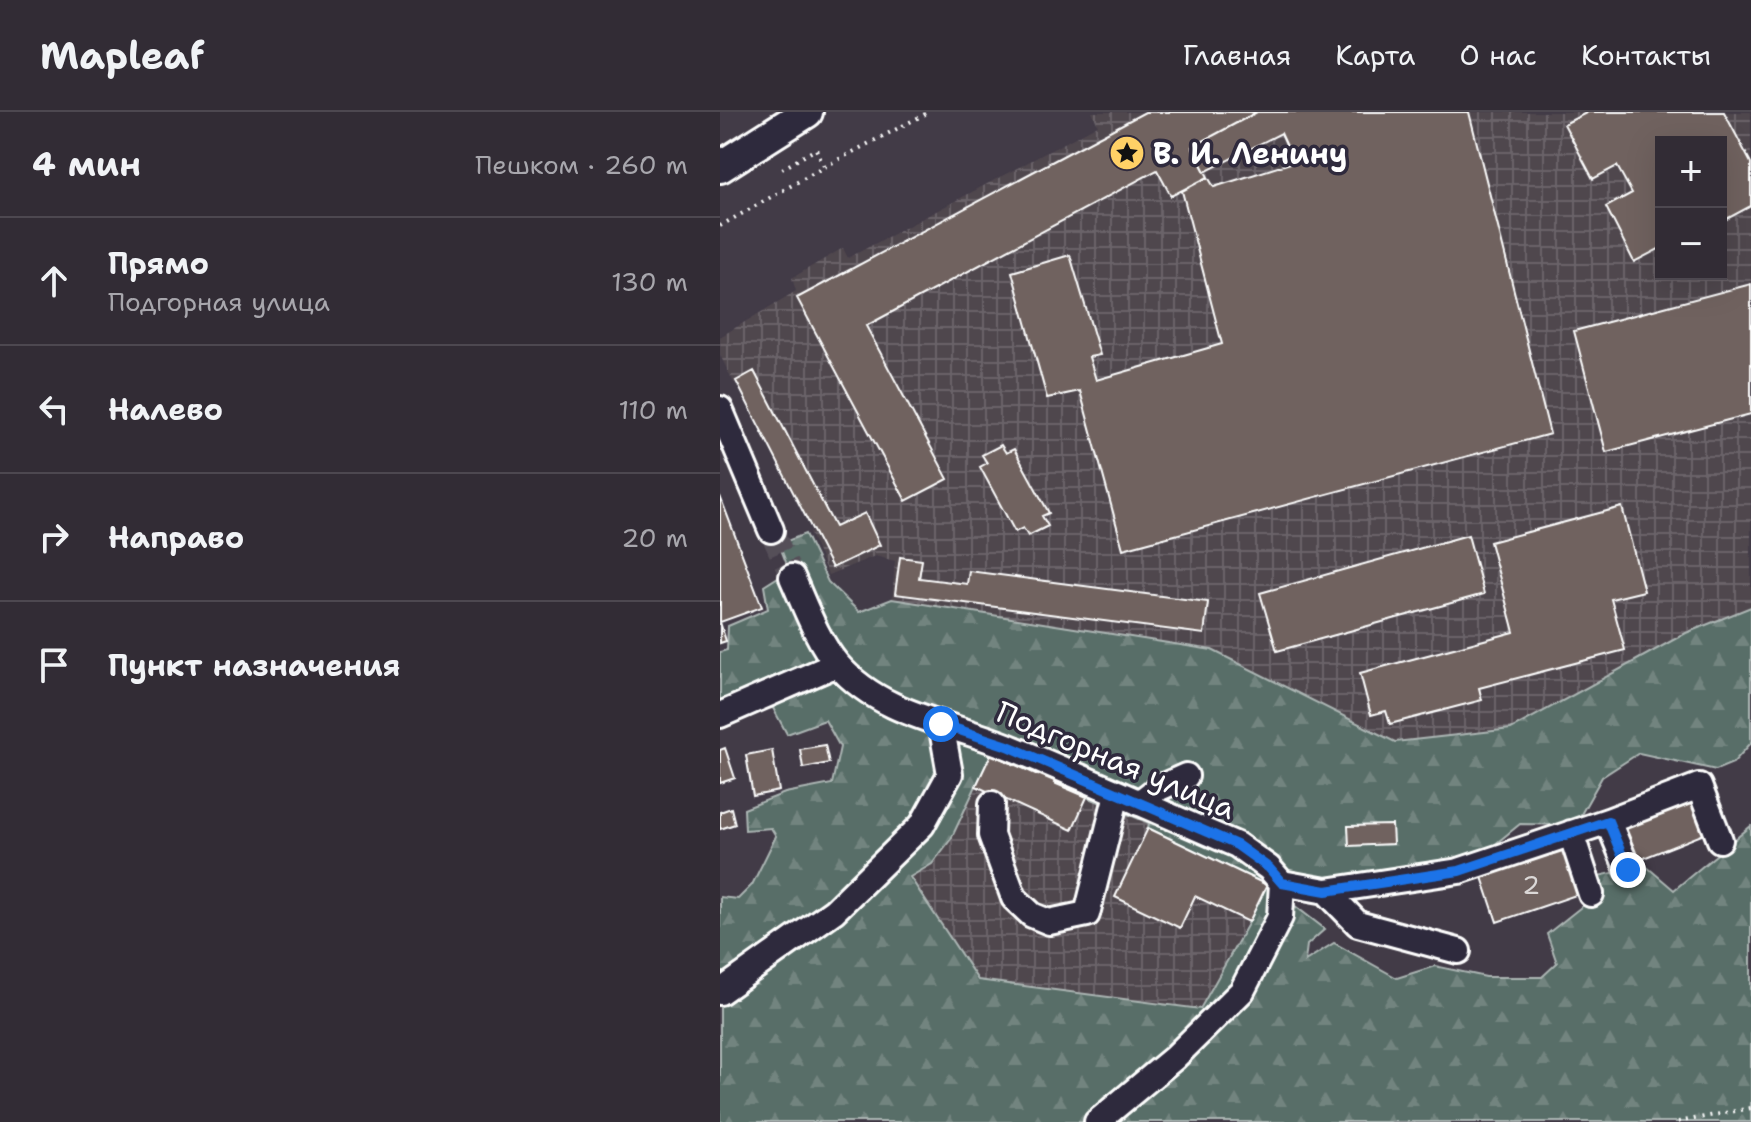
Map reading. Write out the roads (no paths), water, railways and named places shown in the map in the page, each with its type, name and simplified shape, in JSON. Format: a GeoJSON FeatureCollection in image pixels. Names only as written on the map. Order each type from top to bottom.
{"type":"FeatureCollection","features":[{"type":"Feature","properties":{"kind":"main road"},"geometry":{"type":"LineString","coordinates":[[720,167],[807,112]]}},
{"type":"Feature","properties":{"kind":"street"},"geometry":{"type":"LineString","coordinates":[[720,409],[771,530]]}},
{"type":"Feature","properties":{"kind":"street","name":"Подгорная улица"},"geometry":{"type":"LineString","coordinates":[[792,577],[813,625],[837,664],[875,697],[902,710],[1008,746],[1237,845],[1269,868],[1282,883]]}},
{"type":"Feature","properties":{"kind":"street"},"geometry":{"type":"LineString","coordinates":[[720,715],[837,664]]}},
{"type":"Feature","properties":{"kind":"street"},"geometry":{"type":"LineString","coordinates":[[720,992],[834,911],[922,825],[950,774],[941,724]]}},
{"type":"Feature","properties":{"kind":"street"},"geometry":{"type":"LineString","coordinates":[[992,804],[991,835],[1014,898],[1032,915],[1049,922],[1087,914],[1128,798],[1186,776]]}},
{"type":"Feature","properties":{"kind":"street"},"geometry":{"type":"LineString","coordinates":[[1282,883],[1326,891],[1459,871],[1608,821],[1699,786],[1720,840]]}},
{"type":"Feature","properties":{"kind":"street"},"geometry":{"type":"LineString","coordinates":[[1608,821],[1628,870]]}},
{"type":"Feature","properties":{"kind":"street"},"geometry":{"type":"LineString","coordinates":[[1571,833],[1591,894]]}},
{"type":"Feature","properties":{"kind":"street"},"geometry":{"type":"LineString","coordinates":[[1282,883],[1310,874],[1326,877],[1388,866]]}},
{"type":"Feature","properties":{"kind":"street"},"geometry":{"type":"LineString","coordinates":[[1097,1122],[1174,1058],[1242,991],[1280,917],[1282,883]]}},
{"type":"Feature","properties":{"kind":"street"},"geometry":{"type":"LineString","coordinates":[[1326,891],[1358,924],[1458,951]]}},
{"type":"Feature","properties":{"kind":"tunnel"},"geometry":{"type":"LineString","coordinates":[[771,530],[792,577]]}},
{"type":"Feature","properties":{"kind":"place","name":"В. И. Ленину"},"geometry":{"type":"Point","coordinates":[1127,153]}}]}
